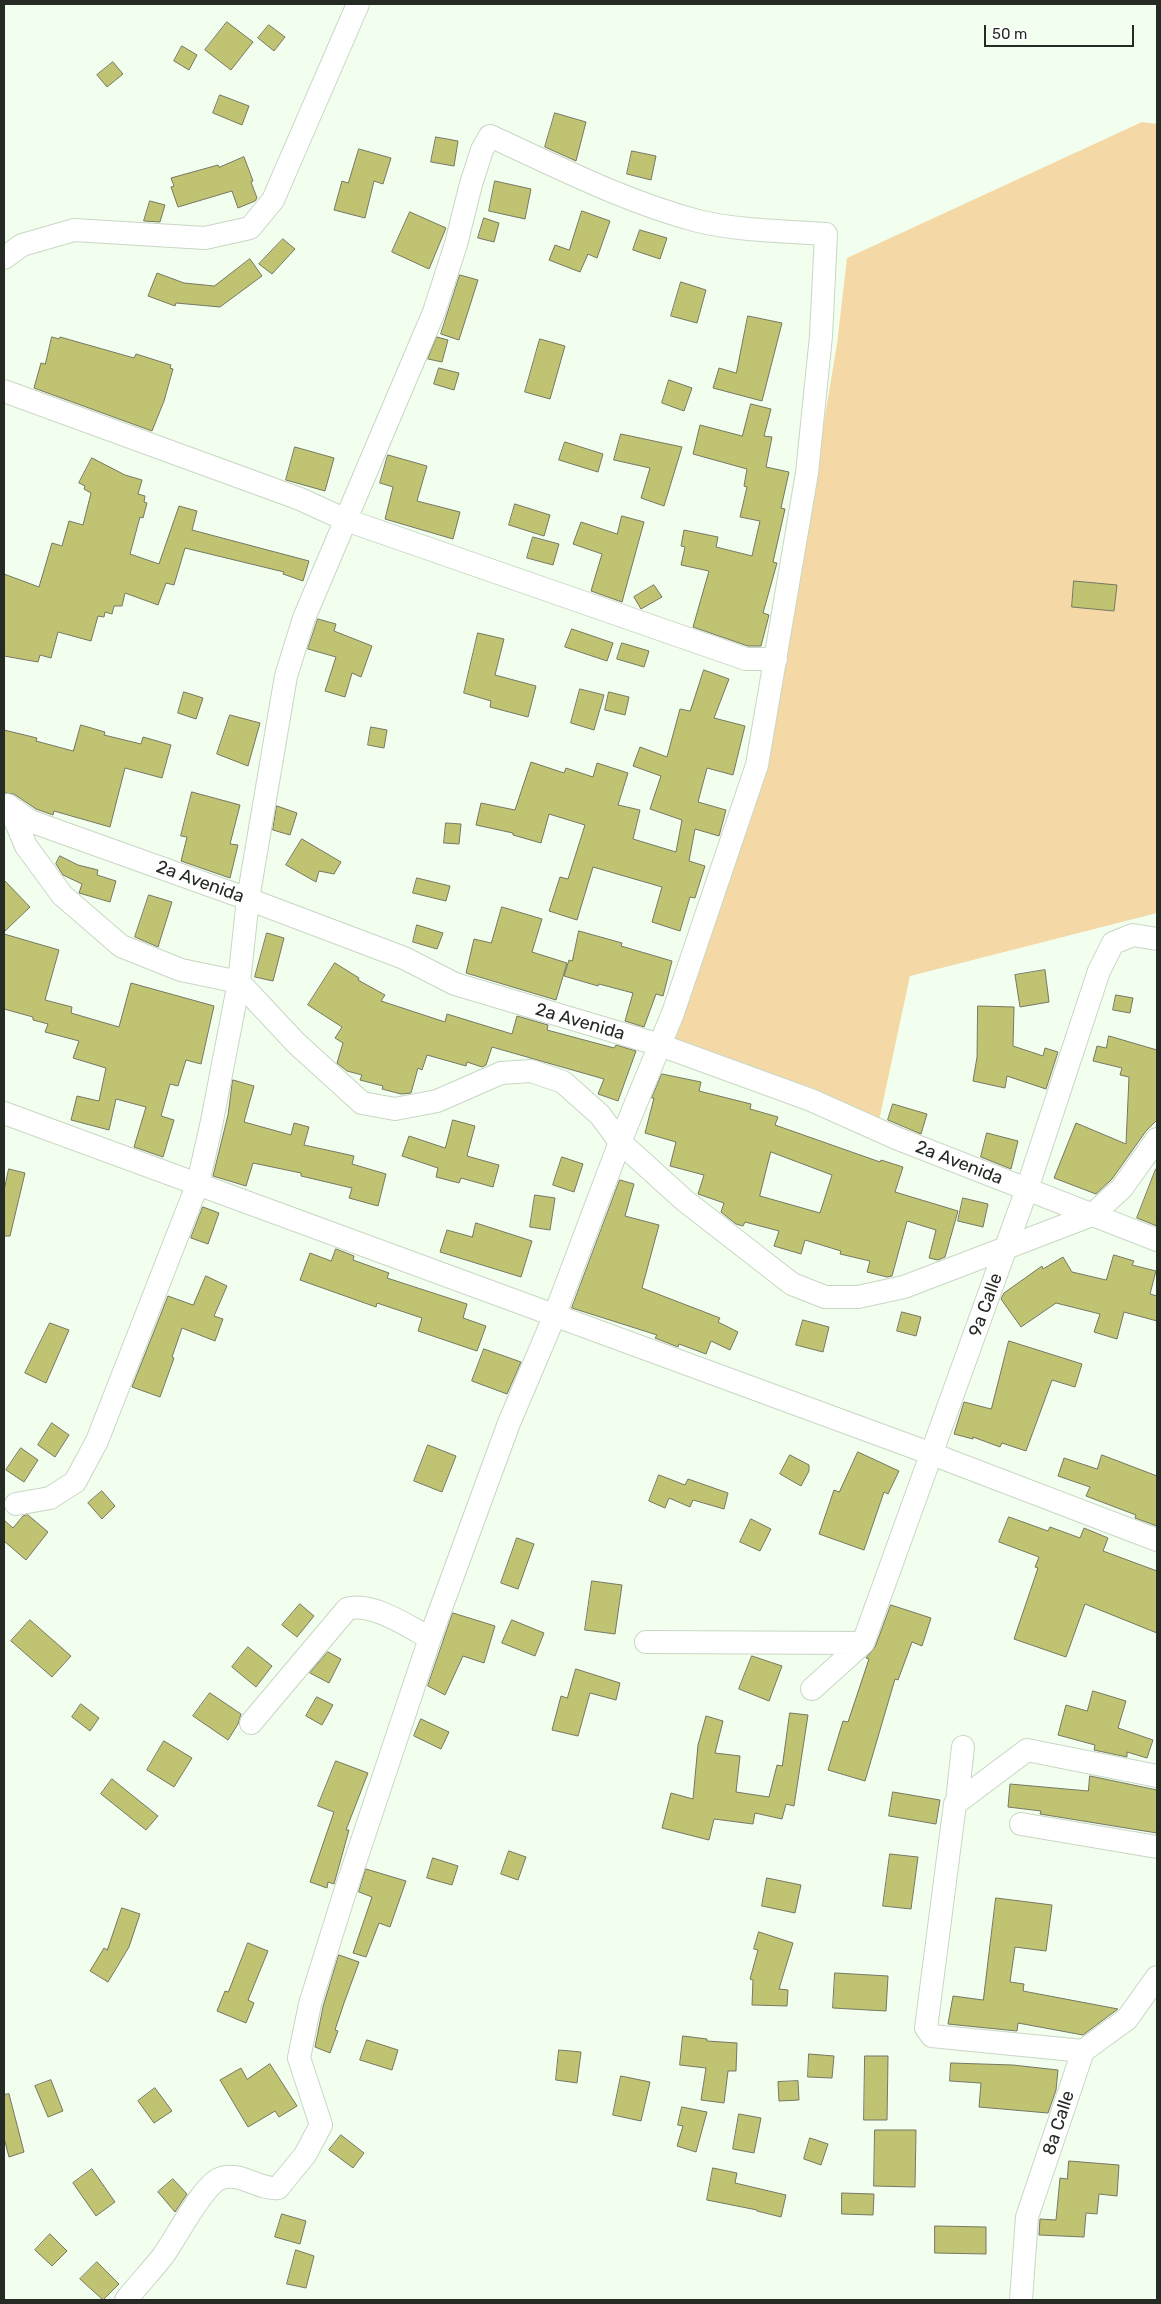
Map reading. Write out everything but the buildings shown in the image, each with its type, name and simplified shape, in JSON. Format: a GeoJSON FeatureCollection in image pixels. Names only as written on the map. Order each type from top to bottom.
{"type":"FeatureCollection","features":[{"type":"Feature","properties":{"kind":"street"},"geometry":{"type":"LineString","coordinates":[[4,258],[22,246],[74,230],[205,238],[250,228],[273,200],[358,4]]}},
{"type":"Feature","properties":{"kind":"street"},"geometry":{"type":"LineString","coordinates":[[16,1504],[50,1498],[75,1482],[97,1441],[198,1183],[239,982],[248,899],[288,663],[304,618],[434,312],[456,244],[471,184],[482,150],[490,136],[619,195],[699,221],[756,229],[826,234],[821,336],[807,473],[758,765],[693,958],[620,1142],[554,1317],[509,1423],[430,1638],[344,1895],[304,2030],[299,2058],[321,2124],[305,2155],[278,2188],[269,2189],[234,2176],[219,2179],[205,2192],[163,2255],[126,2300]]}},
{"type":"Feature","properties":{"kind":"street"},"geometry":{"type":"LineString","coordinates":[[4,391],[300,499],[346,520],[746,659],[776,659]]}},
{"type":"Feature","properties":{"kind":"street"},"geometry":{"type":"LineString","coordinates":[[6,804],[26,846],[62,895],[121,946],[181,970],[239,982],[296,1043],[362,1104],[395,1108],[438,1101],[501,1073],[531,1071],[563,1082],[600,1115],[620,1142],[684,1200],[792,1284],[825,1297],[858,1297],[904,1287],[1092,1215],[1122,1188],[1157,1139]]}},
{"type":"Feature","properties":{"kind":"street","name":"2a Avenida"},"geometry":{"type":"LineString","coordinates":[[6,804],[30,821],[248,899],[404,958],[455,984],[660,1045],[811,1100],[896,1138],[1157,1240]]}},
{"type":"Feature","properties":{"kind":"street","name":"9a Calle"},"geometry":{"type":"LineString","coordinates":[[812,1689],[863,1643],[1006,1249],[1099,971],[1114,943],[1133,936],[1157,939]]}},
{"type":"Feature","properties":{"kind":"street"},"geometry":{"type":"LineString","coordinates":[[4,1112],[554,1317],[932,1454],[1157,1540]]}},
{"type":"Feature","properties":{"kind":"street"},"geometry":{"type":"LineString","coordinates":[[251,1723],[347,1609],[356,1606],[385,1615],[430,1638]]}},
{"type":"Feature","properties":{"kind":"street"},"geometry":{"type":"LineString","coordinates":[[646,1642],[863,1643]]}},
{"type":"Feature","properties":{"kind":"street"},"geometry":{"type":"LineString","coordinates":[[963,1747],[926,2028],[932,2036],[1083,2052],[1127,2019],[1157,1977]]}},
{"type":"Feature","properties":{"kind":"street"},"geometry":{"type":"LineString","coordinates":[[957,1801],[1027,1750],[1157,1776]]}},
{"type":"Feature","properties":{"kind":"street"},"geometry":{"type":"LineString","coordinates":[[1022,1824],[1157,1847]]}},
{"type":"Feature","properties":{"kind":"street","name":"8a Calle"},"geometry":{"type":"LineString","coordinates":[[1021,2300],[1027,2217],[1083,2052]]}},
{"type":"Feature","properties":{"kind":"shaded area"},"geometry":{"type":"Polygon","coordinates":[[[1142,122],[1157,124],[1157,913],[910,976],[878,1125],[672,1045],[790,628],[837,344],[847,258],[1142,122]]]}}]}
